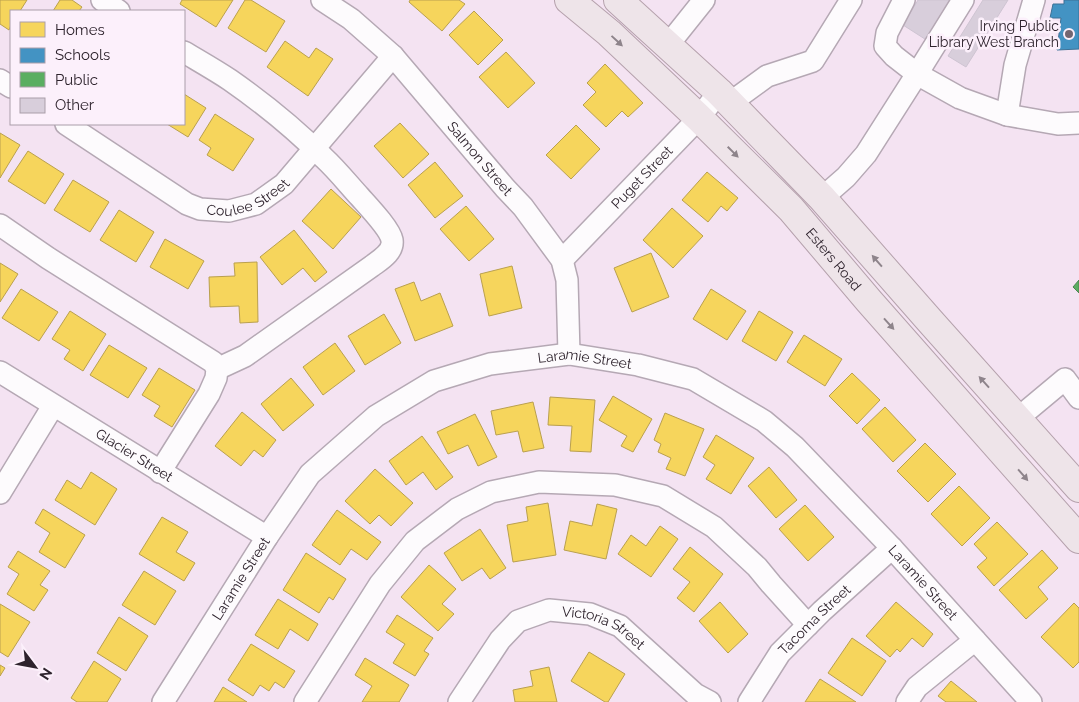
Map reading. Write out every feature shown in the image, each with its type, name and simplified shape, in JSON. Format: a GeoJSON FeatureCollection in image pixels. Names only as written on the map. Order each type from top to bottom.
{"type":"FeatureCollection","features":[{"type":"Feature","properties":{"kind":"main road","name":"Esters Road"},"geometry":{"type":"LineString","coordinates":[[569,0],[609,33],[791,209],[868,301],[1079,539]]}},
{"type":"Feature","properties":{"kind":"main road"},"geometry":{"type":"LineString","coordinates":[[618,0],[724,98],[822,198],[1079,488]]}},
{"type":"Feature","properties":{"kind":"main road"},"geometry":{"type":"LineString","coordinates":[[991,439],[1017,419]]}},
{"type":"Feature","properties":{"kind":"street"},"geometry":{"type":"LineString","coordinates":[[102,0],[117,10]]}},
{"type":"Feature","properties":{"kind":"street","name":"Salmon Street"},"geometry":{"type":"LineString","coordinates":[[322,0],[351,19],[393,56],[523,207],[562,260],[567,280],[569,354]]}},
{"type":"Feature","properties":{"kind":"street"},"geometry":{"type":"LineString","coordinates":[[668,45],[704,0]]}},
{"type":"Feature","properties":{"kind":"street","name":"Puget Street"},"geometry":{"type":"LineString","coordinates":[[562,260],[699,118],[724,98],[767,76],[813,61],[851,0]]}},
{"type":"Feature","properties":{"kind":"street"},"geometry":{"type":"LineString","coordinates":[[904,0],[887,33],[885,41],[886,46],[894,56],[917,74],[960,98],[1007,115],[1058,124],[1079,123]]}},
{"type":"Feature","properties":{"kind":"street"},"geometry":{"type":"LineString","coordinates":[[822,198],[846,177],[866,154],[964,0]]}},
{"type":"Feature","properties":{"kind":"street"},"geometry":{"type":"LineString","coordinates":[[1007,115],[1014,65],[1034,0]]}},
{"type":"Feature","properties":{"kind":"street"},"geometry":{"type":"LineString","coordinates":[[185,53],[229,79],[280,118],[314,148],[376,214],[392,238],[391,248],[384,258],[245,356],[217,370]]}},
{"type":"Feature","properties":{"kind":"street","name":"Coulee Street"},"geometry":{"type":"LineString","coordinates":[[68,125],[188,204],[200,209],[229,210],[256,204],[284,184],[393,56]]}},
{"type":"Feature","properties":{"kind":"street"},"geometry":{"type":"LineString","coordinates":[[0,225],[48,258],[213,362],[217,370],[216,378],[209,394],[160,472]]}},
{"type":"Feature","properties":{"kind":"street","name":"Laramie Street"},"geometry":{"type":"LineString","coordinates":[[162,702],[267,537],[310,474],[376,416],[434,382],[490,364],[569,354],[638,365],[693,379],[764,421],[795,447],[892,548],[1031,702]]}},
{"type":"Feature","properties":{"kind":"street","name":"Glacier Street"},"geometry":{"type":"LineString","coordinates":[[0,372],[267,537]]}},
{"type":"Feature","properties":{"kind":"street"},"geometry":{"type":"LineString","coordinates":[[1017,419],[1065,379],[1079,398]]}},
{"type":"Feature","properties":{"kind":"street"},"geometry":{"type":"LineString","coordinates":[[0,493],[54,406]]}},
{"type":"Feature","properties":{"kind":"street"},"geometry":{"type":"LineString","coordinates":[[305,702],[380,584],[415,541],[457,509],[491,492],[539,482],[615,485],[662,496],[714,527],[757,567],[808,625]]}},
{"type":"Feature","properties":{"kind":"street","name":"Tacoma Street"},"geometry":{"type":"LineString","coordinates":[[750,702],[780,653],[892,548]]}},
{"type":"Feature","properties":{"kind":"street","name":"Victoria Street"},"geometry":{"type":"LineString","coordinates":[[459,702],[500,640],[518,621],[549,610],[590,614],[620,626],[696,694],[710,702]]}},
{"type":"Feature","properties":{"kind":"street"},"geometry":{"type":"LineString","coordinates":[[907,702],[917,687],[975,640]]}},
{"type":"Feature","properties":{"kind":"building: Homes"},"geometry":{"type":"Polygon","coordinates":[[[0,0],[27,0],[21,10],[10,10],[9,30],[0,24],[0,0]]]}},
{"type":"Feature","properties":{"kind":"building: Homes"},"geometry":{"type":"Polygon","coordinates":[[[60,0],[72,0],[82,7],[80,10],[54,10],[60,0]]]}},
{"type":"Feature","properties":{"kind":"building: Homes"},"geometry":{"type":"Polygon","coordinates":[[[182,0],[233,0],[216,27],[180,4],[182,0]]]}},
{"type":"Feature","properties":{"kind":"building: Homes"},"geometry":{"type":"Polygon","coordinates":[[[245,0],[251,0],[285,21],[266,52],[228,28],[245,0]]]}},
{"type":"Feature","properties":{"kind":"building: Homes"},"geometry":{"type":"Polygon","coordinates":[[[410,0],[459,0],[465,4],[442,31],[409,2],[410,0]]]}},
{"type":"Feature","properties":{"kind":"building: Homes"},"geometry":{"type":"Polygon","coordinates":[[[474,11],[503,40],[478,65],[449,35],[474,11]]]}},
{"type":"Feature","properties":{"kind":"building: Homes"},"geometry":{"type":"Polygon","coordinates":[[[285,41],[309,58],[316,48],[333,59],[308,96],[267,67],[285,41]]]}},
{"type":"Feature","properties":{"kind":"building: Homes"},"geometry":{"type":"Polygon","coordinates":[[[506,52],[535,83],[508,108],[479,77],[506,52]]]}},
{"type":"Feature","properties":{"kind":"building: Homes"},"geometry":{"type":"Polygon","coordinates":[[[605,64],[643,103],[628,117],[622,111],[606,127],[583,105],[596,92],[587,83],[605,64]]]}},
{"type":"Feature","properties":{"kind":"building: Homes"},"geometry":{"type":"Polygon","coordinates":[[[185,95],[206,108],[188,137],[169,125],[185,125],[185,95]]]}},
{"type":"Feature","properties":{"kind":"building: Homes"},"geometry":{"type":"Polygon","coordinates":[[[215,114],[254,139],[233,171],[207,155],[211,148],[199,140],[215,114]]]}},
{"type":"Feature","properties":{"kind":"building: Homes"},"geometry":{"type":"Polygon","coordinates":[[[400,123],[429,154],[403,178],[374,146],[400,123]]]}},
{"type":"Feature","properties":{"kind":"building: Homes"},"geometry":{"type":"Polygon","coordinates":[[[576,125],[600,149],[571,179],[546,155],[576,125]]]}},
{"type":"Feature","properties":{"kind":"building: Homes"},"geometry":{"type":"Polygon","coordinates":[[[0,133],[20,145],[0,178],[0,133]]]}},
{"type":"Feature","properties":{"kind":"building: Homes"},"geometry":{"type":"Polygon","coordinates":[[[28,151],[64,174],[45,204],[8,181],[28,151]]]}},
{"type":"Feature","properties":{"kind":"building: Homes"},"geometry":{"type":"Polygon","coordinates":[[[435,162],[463,196],[435,218],[408,185],[435,162]]]}},
{"type":"Feature","properties":{"kind":"building: Homes"},"geometry":{"type":"Polygon","coordinates":[[[707,172],[738,198],[727,211],[721,206],[708,222],[682,200],[707,172]]]}},
{"type":"Feature","properties":{"kind":"building: Homes"},"geometry":{"type":"Polygon","coordinates":[[[73,180],[109,202],[90,232],[54,210],[73,180]]]}},
{"type":"Feature","properties":{"kind":"building: Homes"},"geometry":{"type":"Polygon","coordinates":[[[331,189],[361,217],[333,249],[302,221],[331,189]]]}},
{"type":"Feature","properties":{"kind":"building: Homes"},"geometry":{"type":"Polygon","coordinates":[[[466,206],[494,239],[469,261],[440,229],[466,206]]]}},
{"type":"Feature","properties":{"kind":"building: Homes"},"geometry":{"type":"Polygon","coordinates":[[[672,208],[703,236],[673,268],[643,240],[672,208]]]}},
{"type":"Feature","properties":{"kind":"building: Homes"},"geometry":{"type":"Polygon","coordinates":[[[119,210],[154,232],[136,262],[100,240],[119,210]]]}},
{"type":"Feature","properties":{"kind":"building: Homes"},"geometry":{"type":"Polygon","coordinates":[[[294,230],[327,272],[315,282],[303,268],[282,285],[260,257],[294,230]]]}},
{"type":"Feature","properties":{"kind":"building: Homes"},"geometry":{"type":"Polygon","coordinates":[[[165,239],[204,261],[188,289],[150,267],[165,239]]]}},
{"type":"Feature","properties":{"kind":"building: Homes"},"geometry":{"type":"Polygon","coordinates":[[[651,253],[669,297],[632,312],[614,268],[651,253]]]}},
{"type":"Feature","properties":{"kind":"building: Homes"},"geometry":{"type":"Polygon","coordinates":[[[257,262],[258,322],[240,323],[239,306],[210,307],[209,277],[235,276],[234,263],[257,262]]]}},
{"type":"Feature","properties":{"kind":"building: Homes"},"geometry":{"type":"Polygon","coordinates":[[[0,263],[18,274],[0,302],[0,263]]]}},
{"type":"Feature","properties":{"kind":"building: Homes"},"geometry":{"type":"Polygon","coordinates":[[[512,266],[522,308],[489,316],[480,274],[512,266]]]}},
{"type":"Feature","properties":{"kind":"building: Homes"},"geometry":{"type":"Polygon","coordinates":[[[414,282],[421,301],[440,293],[453,326],[415,341],[395,289],[414,282]]]}},
{"type":"Feature","properties":{"kind":"building: Homes"},"geometry":{"type":"Polygon","coordinates":[[[21,289],[58,312],[39,341],[2,318],[21,289]]]}},
{"type":"Feature","properties":{"kind":"building: Homes"},"geometry":{"type":"Polygon","coordinates":[[[711,289],[746,311],[727,340],[693,319],[711,289]]]}},
{"type":"Feature","properties":{"kind":"building: Homes"},"geometry":{"type":"Polygon","coordinates":[[[70,311],[106,334],[83,371],[64,359],[70,350],[52,339],[70,311]]]}},
{"type":"Feature","properties":{"kind":"building: Homes"},"geometry":{"type":"Polygon","coordinates":[[[759,311],[793,332],[776,361],[742,341],[759,311]]]}},
{"type":"Feature","properties":{"kind":"building: Homes"},"geometry":{"type":"Polygon","coordinates":[[[384,314],[401,343],[365,365],[348,336],[384,314]]]}},
{"type":"Feature","properties":{"kind":"building: Homes"},"geometry":{"type":"Polygon","coordinates":[[[804,335],[842,359],[825,386],[787,362],[804,335]]]}},
{"type":"Feature","properties":{"kind":"building: Homes"},"geometry":{"type":"Polygon","coordinates":[[[335,343],[355,371],[323,395],[303,367],[335,343]]]}},
{"type":"Feature","properties":{"kind":"building: Homes"},"geometry":{"type":"Polygon","coordinates":[[[109,345],[147,368],[128,398],[90,375],[109,345]]]}},
{"type":"Feature","properties":{"kind":"building: Homes"},"geometry":{"type":"Polygon","coordinates":[[[159,368],[195,390],[172,427],[154,416],[160,406],[142,395],[159,368]]]}},
{"type":"Feature","properties":{"kind":"building: Homes"},"geometry":{"type":"Polygon","coordinates":[[[852,373],[880,400],[857,424],[829,396],[852,373]]]}},
{"type":"Feature","properties":{"kind":"building: Homes"},"geometry":{"type":"Polygon","coordinates":[[[291,378],[314,405],[283,431],[261,404],[291,378]]]}},
{"type":"Feature","properties":{"kind":"building: Homes"},"geometry":{"type":"Polygon","coordinates":[[[613,396],[652,419],[633,452],[621,446],[627,436],[599,420],[613,396]]]}},
{"type":"Feature","properties":{"kind":"building: Homes"},"geometry":{"type":"Polygon","coordinates":[[[550,397],[595,400],[591,452],[570,451],[572,426],[548,425],[550,397]]]}},
{"type":"Feature","properties":{"kind":"building: Homes"},"geometry":{"type":"Polygon","coordinates":[[[533,402],[544,448],[523,452],[518,431],[496,435],[491,411],[533,402]]]}},
{"type":"Feature","properties":{"kind":"building: Homes"},"geometry":{"type":"Polygon","coordinates":[[[885,407],[916,440],[893,462],[862,429],[885,407]]]}},
{"type":"Feature","properties":{"kind":"building: Homes"},"geometry":{"type":"Polygon","coordinates":[[[242,412],[276,440],[263,457],[254,450],[241,466],[215,446],[242,412]]]}},
{"type":"Feature","properties":{"kind":"building: Homes"},"geometry":{"type":"Polygon","coordinates":[[[665,413],[704,429],[685,476],[666,469],[671,458],[658,452],[661,444],[654,440],[665,413]]]}},
{"type":"Feature","properties":{"kind":"building: Homes"},"geometry":{"type":"Polygon","coordinates":[[[475,414],[497,457],[478,466],[468,445],[448,454],[437,432],[475,414]]]}},
{"type":"Feature","properties":{"kind":"building: Homes"},"geometry":{"type":"Polygon","coordinates":[[[716,435],[754,458],[731,494],[706,479],[715,465],[703,457],[716,435]]]}},
{"type":"Feature","properties":{"kind":"building: Homes"},"geometry":{"type":"Polygon","coordinates":[[[422,436],[453,477],[436,490],[423,472],[406,485],[389,461],[422,436]]]}},
{"type":"Feature","properties":{"kind":"building: Homes"},"geometry":{"type":"Polygon","coordinates":[[[925,443],[956,474],[928,502],[897,471],[925,443]]]}},
{"type":"Feature","properties":{"kind":"building: Homes"},"geometry":{"type":"Polygon","coordinates":[[[769,467],[797,500],[776,518],[748,486],[769,467]]]}},
{"type":"Feature","properties":{"kind":"building: Homes"},"geometry":{"type":"Polygon","coordinates":[[[375,469],[413,503],[391,526],[379,515],[370,524],[345,501],[375,469]]]}},
{"type":"Feature","properties":{"kind":"building: Homes"},"geometry":{"type":"Polygon","coordinates":[[[91,472],[117,489],[95,525],[55,500],[67,480],[81,489],[91,472]]]}},
{"type":"Feature","properties":{"kind":"building: Homes"},"geometry":{"type":"Polygon","coordinates":[[[959,486],[990,518],[962,546],[931,514],[959,486]]]}},
{"type":"Feature","properties":{"kind":"building: Homes"},"geometry":{"type":"Polygon","coordinates":[[[548,503],[556,555],[513,562],[507,525],[528,521],[526,507],[548,503]]]}},
{"type":"Feature","properties":{"kind":"building: Homes"},"geometry":{"type":"Polygon","coordinates":[[[597,504],[617,509],[606,559],[564,550],[570,521],[592,526],[597,504]]]}},
{"type":"Feature","properties":{"kind":"building: Homes"},"geometry":{"type":"Polygon","coordinates":[[[805,505],[834,537],[808,561],[779,529],[805,505]]]}},
{"type":"Feature","properties":{"kind":"building: Homes"},"geometry":{"type":"Polygon","coordinates":[[[43,509],[85,535],[65,568],[39,552],[50,533],[35,523],[43,509]]]}},
{"type":"Feature","properties":{"kind":"building: Homes"},"geometry":{"type":"Polygon","coordinates":[[[337,510],[381,542],[367,560],[351,549],[340,565],[312,545],[337,510]]]}},
{"type":"Feature","properties":{"kind":"building: Homes"},"geometry":{"type":"Polygon","coordinates":[[[162,517],[188,532],[176,552],[195,563],[184,581],[139,554],[162,517]]]}},
{"type":"Feature","properties":{"kind":"building: Homes"},"geometry":{"type":"Polygon","coordinates":[[[997,522],[1028,554],[994,586],[977,567],[987,558],[974,544],[997,522]]]}},
{"type":"Feature","properties":{"kind":"building: Homes"},"geometry":{"type":"Polygon","coordinates":[[[660,526],[678,539],[651,577],[618,554],[631,535],[646,546],[660,526]]]}},
{"type":"Feature","properties":{"kind":"building: Homes"},"geometry":{"type":"Polygon","coordinates":[[[480,529],[506,568],[490,579],[482,568],[462,581],[444,553],[480,529]]]}},
{"type":"Feature","properties":{"kind":"building: Homes"},"geometry":{"type":"Polygon","coordinates":[[[690,547],[723,574],[694,612],[677,598],[690,582],[673,569],[690,547]]]}},
{"type":"Feature","properties":{"kind":"building: Homes"},"geometry":{"type":"Polygon","coordinates":[[[1042,550],[1058,568],[1038,587],[1048,599],[1026,619],[999,590],[1042,550]]]}},
{"type":"Feature","properties":{"kind":"building: Homes"},"geometry":{"type":"Polygon","coordinates":[[[18,551],[50,571],[40,585],[48,590],[34,611],[7,594],[19,574],[8,567],[18,551]]]}},
{"type":"Feature","properties":{"kind":"building: Homes"},"geometry":{"type":"Polygon","coordinates":[[[306,553],[346,579],[333,600],[329,597],[319,613],[283,590],[306,553]]]}},
{"type":"Feature","properties":{"kind":"building: Homes"},"geometry":{"type":"Polygon","coordinates":[[[429,565],[456,589],[442,604],[454,614],[438,631],[401,597],[429,565]]]}},
{"type":"Feature","properties":{"kind":"building: Homes"},"geometry":{"type":"Polygon","coordinates":[[[144,571],[176,591],[155,625],[122,605],[144,571]]]}},
{"type":"Feature","properties":{"kind":"building: Homes"},"geometry":{"type":"Polygon","coordinates":[[[278,599],[318,624],[308,641],[290,629],[278,649],[255,635],[278,599]]]}},
{"type":"Feature","properties":{"kind":"building: Homes"},"geometry":{"type":"Polygon","coordinates":[[[720,602],[748,634],[728,653],[699,621],[720,602]]]}},
{"type":"Feature","properties":{"kind":"building: Homes"},"geometry":{"type":"Polygon","coordinates":[[[896,602],[933,634],[923,647],[912,638],[900,652],[897,649],[890,657],[866,636],[896,602]]]}},
{"type":"Feature","properties":{"kind":"building: Homes"},"geometry":{"type":"Polygon","coordinates":[[[1074,603],[1079,608],[1079,662],[1073,668],[1041,637],[1074,603]]]}},
{"type":"Feature","properties":{"kind":"building: Homes"},"geometry":{"type":"Polygon","coordinates":[[[0,604],[30,622],[8,657],[0,652],[0,604]]]}},
{"type":"Feature","properties":{"kind":"building: Homes"},"geometry":{"type":"Polygon","coordinates":[[[397,615],[433,638],[424,651],[429,654],[415,676],[393,663],[405,644],[386,632],[397,615]]]}},
{"type":"Feature","properties":{"kind":"building: Homes"},"geometry":{"type":"Polygon","coordinates":[[[119,617],[148,636],[126,671],[97,653],[119,617]]]}},
{"type":"Feature","properties":{"kind":"building: Homes"},"geometry":{"type":"Polygon","coordinates":[[[852,638],[886,661],[862,696],[828,673],[852,638]]]}},
{"type":"Feature","properties":{"kind":"building: Homes"},"geometry":{"type":"Polygon","coordinates":[[[251,644],[295,671],[284,688],[275,682],[269,691],[260,685],[253,696],[228,680],[251,644]]]}},
{"type":"Feature","properties":{"kind":"building: Homes"},"geometry":{"type":"Polygon","coordinates":[[[589,652],[625,674],[608,702],[571,681],[589,652]]]}},
{"type":"Feature","properties":{"kind":"building: Homes"},"geometry":{"type":"Polygon","coordinates":[[[365,658],[409,685],[399,702],[362,702],[372,686],[355,675],[365,658]]]}},
{"type":"Feature","properties":{"kind":"building: Homes"},"geometry":{"type":"Polygon","coordinates":[[[94,661],[121,679],[107,702],[77,702],[71,698],[94,661]]]}},
{"type":"Feature","properties":{"kind":"building: Homes"},"geometry":{"type":"Polygon","coordinates":[[[0,665],[5,668],[0,676],[0,665]]]}},
{"type":"Feature","properties":{"kind":"building: Homes"},"geometry":{"type":"Polygon","coordinates":[[[549,667],[557,702],[515,702],[513,690],[533,686],[530,671],[549,667]]]}},
{"type":"Feature","properties":{"kind":"building: Homes"},"geometry":{"type":"Polygon","coordinates":[[[820,679],[856,702],[805,702],[820,679]]]}},
{"type":"Feature","properties":{"kind":"building: Homes"},"geometry":{"type":"Polygon","coordinates":[[[951,681],[977,702],[946,702],[938,696],[951,681]]]}},
{"type":"Feature","properties":{"kind":"building: Homes"},"geometry":{"type":"Polygon","coordinates":[[[223,687],[247,702],[214,702],[223,687]]]}},
{"type":"Feature","properties":{"kind":"building: Schools","name":"Irving Public Library West Branch"},"geometry":{"type":"Polygon","coordinates":[[[1064,0],[1079,0],[1079,49],[1057,50],[1061,18],[1050,18],[1053,4],[1064,4],[1064,0]]]}},
{"type":"Feature","properties":{"kind":"building: Public"},"geometry":{"type":"Polygon","coordinates":[[[1079,280],[1079,293],[1073,287],[1079,280]]]}},
{"type":"Feature","properties":{"kind":"building: Other"},"geometry":{"type":"Polygon","coordinates":[[[918,0],[953,0],[928,41],[903,25],[918,0]]]}},
{"type":"Feature","properties":{"kind":"building: Other"},"geometry":{"type":"Polygon","coordinates":[[[983,0],[1008,0],[966,67],[948,56],[983,0]]]}},
{"type":"Feature","properties":{"kind":"place","name":"Irving Public Library West Branch"},"geometry":{"type":"Point","coordinates":[1069,34]}}]}
